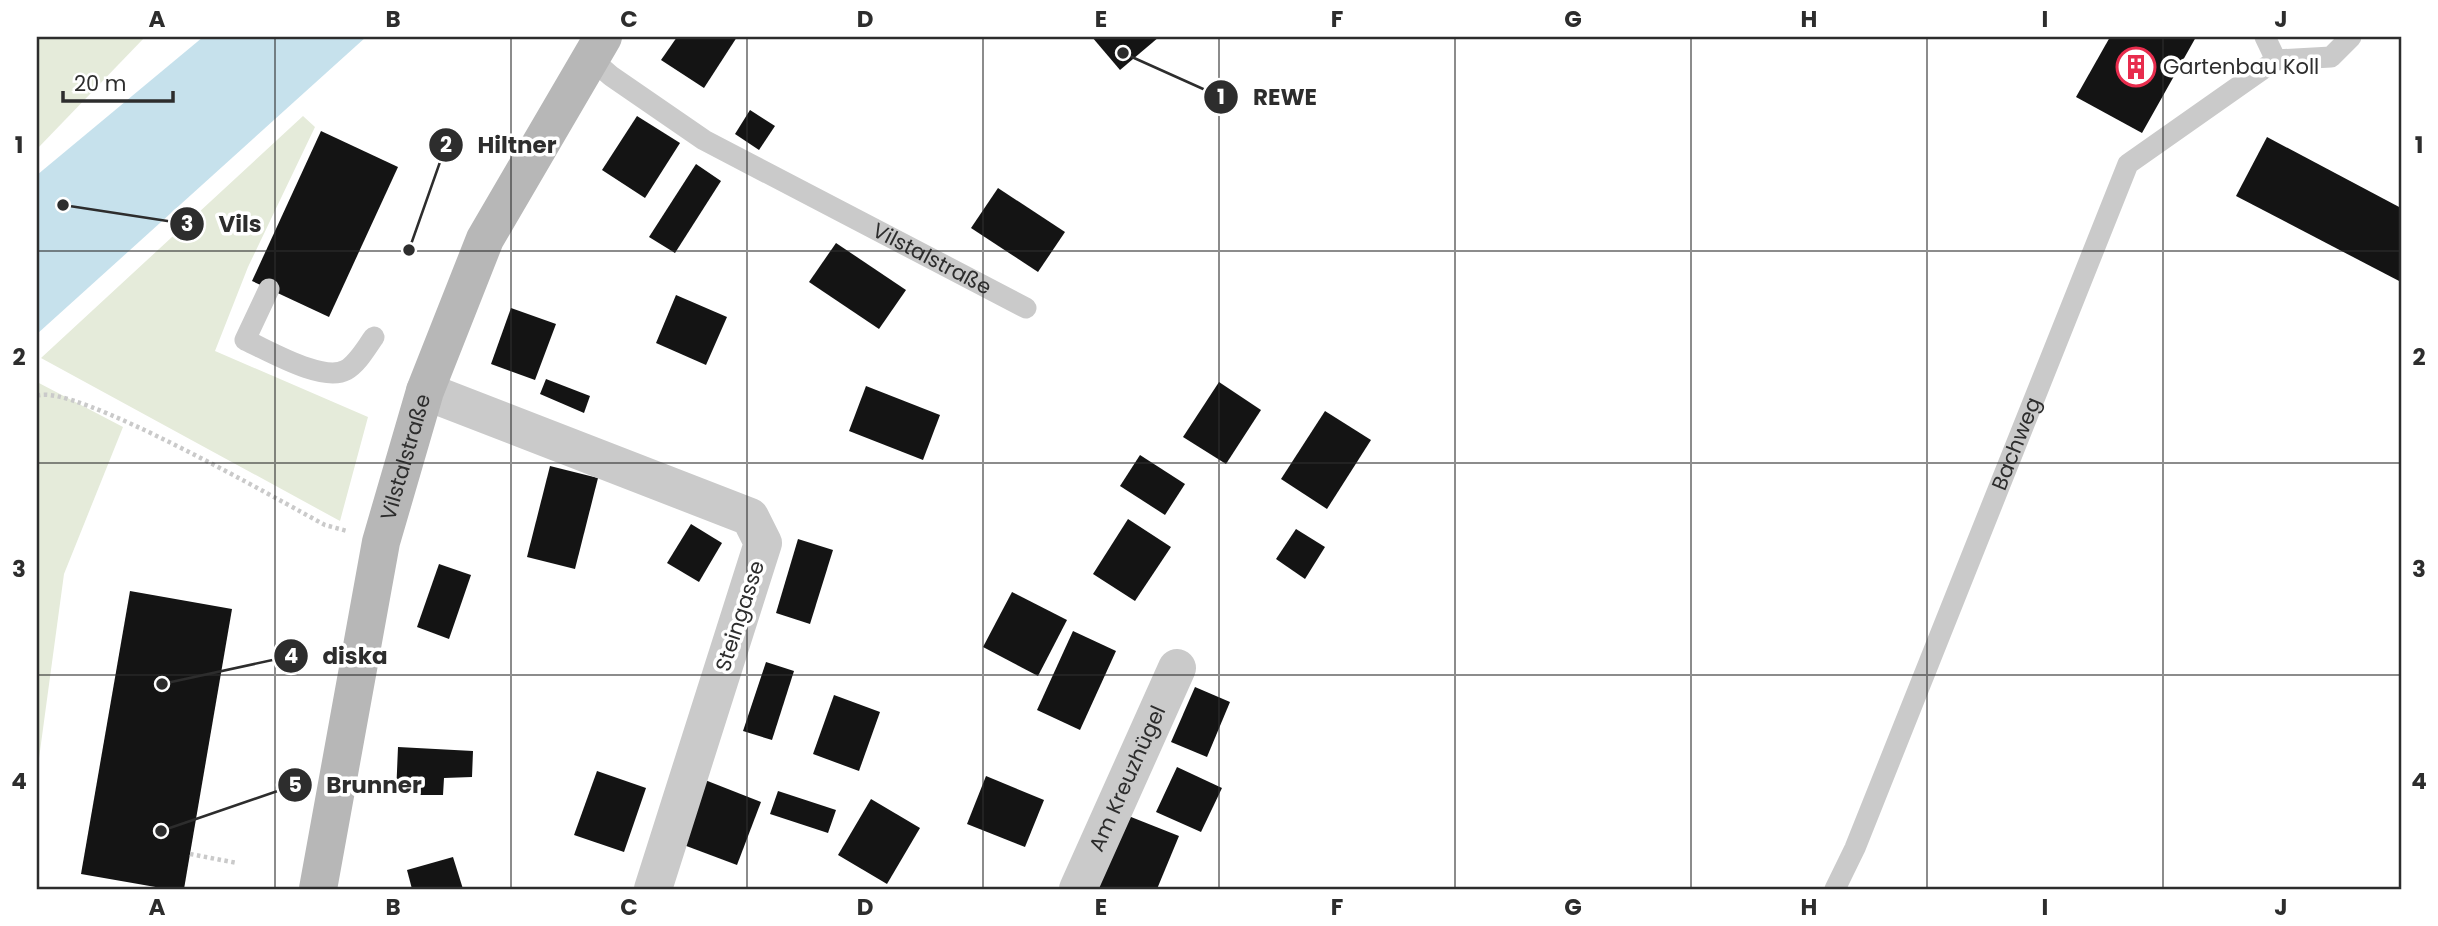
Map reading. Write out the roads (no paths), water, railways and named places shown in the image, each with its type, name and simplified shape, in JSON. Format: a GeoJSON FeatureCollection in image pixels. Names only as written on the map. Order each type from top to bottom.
{"type":"FeatureCollection","features":[{"type":"Feature","properties":{"kind":"main road","name":"Vilstalstraße"},"geometry":{"type":"LineString","coordinates":[[318,889],[381,542],[425,391],[485,239],[596,47]]}},
{"type":"Feature","properties":{"kind":"street","name":"Steingasse"},"geometry":{"type":"LineString","coordinates":[[425,391],[750,517],[763,543],[653,889]]}},
{"type":"Feature","properties":{"kind":"street","name":"Am Kreuzhügel"},"geometry":{"type":"LineString","coordinates":[[1078,889],[1177,668]]}},
{"type":"Feature","properties":{"kind":"lane"},"geometry":{"type":"LineString","coordinates":[[2265,37],[2276,60],[2331,57],[2351,37]]}},
{"type":"Feature","properties":{"kind":"lane","name":"Vilstalstraße"},"geometry":{"type":"LineString","coordinates":[[596,47],[611,76],[704,140],[1026,308]]}},
{"type":"Feature","properties":{"kind":"lane","name":"Bachweg"},"geometry":{"type":"LineString","coordinates":[[1835,889],[1855,848],[2128,164],[2276,60]]}},
{"type":"Feature","properties":{"kind":"lane"},"geometry":{"type":"LineString","coordinates":[[269,289],[245,340],[319,372],[334,374],[348,369],[374,337]]}},
{"type":"Feature","properties":{"kind":"water"},"geometry":{"type":"Polygon","coordinates":[[[203,37],[366,37],[37,334],[37,175],[203,37]]]}},
{"type":"Feature","properties":{"kind":"place","name":"REWE"},"geometry":{"type":"Point","coordinates":[1123,53]}},
{"type":"Feature","properties":{"kind":"place","name":"Gartenbau Koll"},"geometry":{"type":"Point","coordinates":[2136,67]}},
{"type":"Feature","properties":{"kind":"place","name":"Vils"},"geometry":{"type":"Point","coordinates":[63,205]}},
{"type":"Feature","properties":{"kind":"place","name":"Hiltner"},"geometry":{"type":"Point","coordinates":[409,250]}},
{"type":"Feature","properties":{"kind":"place","name":"diska"},"geometry":{"type":"Point","coordinates":[162,684]}},
{"type":"Feature","properties":{"kind":"place","name":"Brunner"},"geometry":{"type":"Point","coordinates":[161,831]}}]}
